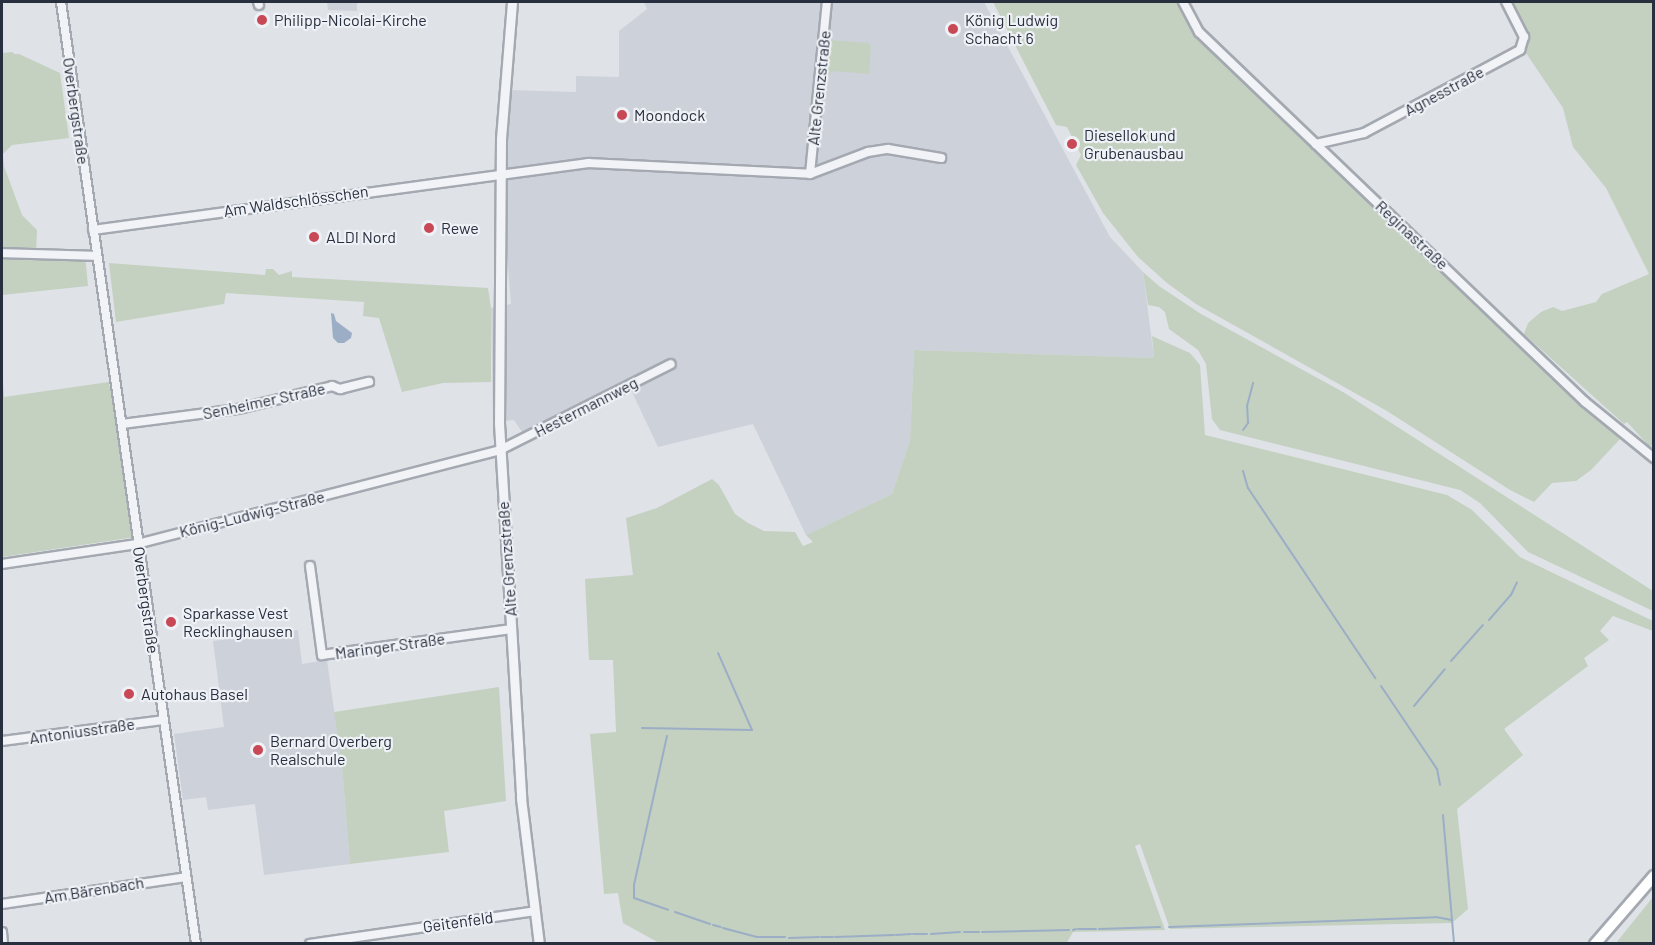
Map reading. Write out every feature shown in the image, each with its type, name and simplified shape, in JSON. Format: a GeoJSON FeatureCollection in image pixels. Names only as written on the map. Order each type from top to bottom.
{"type":"FeatureCollection","features":[{"type":"Feature","properties":{"kind":"main road"},"geometry":{"type":"LineString","coordinates":[[1594,944],[1653,876]]}},
{"type":"Feature","properties":{"kind":"street","name":"Overbergstraße"},"geometry":{"type":"LineString","coordinates":[[61,2],[196,944]]}},
{"type":"Feature","properties":{"kind":"street","name":"Alte Grenzstraße"},"geometry":{"type":"LineString","coordinates":[[512,2],[504,85],[500,174],[498,369],[500,450],[521,798],[539,944]]}},
{"type":"Feature","properties":{"kind":"street","name":"Alte Grenzstraße"},"geometry":{"type":"LineString","coordinates":[[810,174],[827,2]]}},
{"type":"Feature","properties":{"kind":"street","name":"Reginastraße"},"geometry":{"type":"LineString","coordinates":[[1183,2],[1199,32],[1585,402],[1653,458]]}},
{"type":"Feature","properties":{"kind":"street","name":"Agnesstraße"},"geometry":{"type":"LineString","coordinates":[[1316,144],[1364,133],[1520,50],[1524,37],[1506,2]]}},
{"type":"Feature","properties":{"kind":"street","name":"Alte Grenzstraße"},"geometry":{"type":"LineString","coordinates":[[500,174],[588,163],[810,174],[868,152],[888,149],[941,158]]}},
{"type":"Feature","properties":{"kind":"street","name":"Am Waldschlösschen"},"geometry":{"type":"LineString","coordinates":[[93,230],[500,174]]}},
{"type":"Feature","properties":{"kind":"street"},"geometry":{"type":"LineString","coordinates":[[2,253],[97,256]]}},
{"type":"Feature","properties":{"kind":"street","name":"Hestermannweg"},"geometry":{"type":"LineString","coordinates":[[500,450],[671,364]]}},
{"type":"Feature","properties":{"kind":"street","name":"Senheimer Straße"},"geometry":{"type":"LineString","coordinates":[[122,424],[238,409],[332,386],[340,388],[369,382]]}},
{"type":"Feature","properties":{"kind":"street","name":"König-Ludwig-Straße"},"geometry":{"type":"LineString","coordinates":[[2,564],[137,543],[500,450]]}},
{"type":"Feature","properties":{"kind":"street","name":"Maringer Straße"},"geometry":{"type":"LineString","coordinates":[[310,566],[322,655],[512,629]]}},
{"type":"Feature","properties":{"kind":"street","name":"Antoniusstraße"},"geometry":{"type":"LineString","coordinates":[[2,741],[163,720]]}},
{"type":"Feature","properties":{"kind":"street","name":"Am Bärenbach"},"geometry":{"type":"LineString","coordinates":[[2,904],[186,877]]}},
{"type":"Feature","properties":{"kind":"street","name":"Geitenfeld"},"geometry":{"type":"LineString","coordinates":[[310,944],[535,911]]}},
{"type":"Feature","properties":{"kind":"street"},"geometry":{"type":"LineString","coordinates":[[2,932],[3,944]]}},
{"type":"Feature","properties":{"kind":"shaded area"},"geometry":{"type":"Polygon","coordinates":[[[327,2],[357,2],[357,11],[328,10],[327,2]]]}},
{"type":"Feature","properties":{"kind":"shaded area"},"geometry":{"type":"Polygon","coordinates":[[[644,2],[984,2],[1110,237],[1143,272],[1154,358],[914,350],[910,441],[892,494],[806,535],[753,424],[658,447],[632,392],[597,409],[591,399],[522,432],[514,420],[493,422],[491,308],[511,304],[501,177],[507,90],[576,92],[576,76],[619,77],[619,31],[647,9],[644,2]]]}},
{"type":"Feature","properties":{"kind":"shaded area","name":"Bernard Overberg Realschule"},"geometry":{"type":"Polygon","coordinates":[[[298,630],[302,664],[327,660],[342,767],[350,864],[264,875],[255,804],[208,810],[206,797],[183,800],[174,734],[224,727],[213,641],[298,630]]]}},
{"type":"Feature","properties":{"kind":"green space"},"geometry":{"type":"Polygon","coordinates":[[[993,2],[1181,2],[1198,33],[1621,438],[1591,470],[1576,481],[1552,483],[1534,502],[1510,490],[1387,411],[1196,304],[1167,283],[1138,257],[1103,213],[1076,165],[1081,155],[1067,127],[1056,125],[993,2]]]}},
{"type":"Feature","properties":{"kind":"green space"},"geometry":{"type":"Polygon","coordinates":[[[1502,2],[1653,2],[1654,443],[1650,447],[1627,422],[1624,424],[1524,334],[1528,323],[1541,312],[1553,307],[1562,311],[1596,302],[1602,294],[1649,274],[1606,188],[1573,147],[1563,108],[1520,44],[1526,39],[1502,2]]]}},
{"type":"Feature","properties":{"kind":"green space"},"geometry":{"type":"Polygon","coordinates":[[[829,40],[868,43],[871,46],[869,74],[833,71],[826,77],[829,40]]]}},
{"type":"Feature","properties":{"kind":"green space"},"geometry":{"type":"Polygon","coordinates":[[[13,52],[60,73],[69,138],[12,145],[3,154],[4,166],[22,215],[37,230],[36,254],[85,255],[88,286],[2,295],[2,53],[13,52]]]}},
{"type":"Feature","properties":{"kind":"green space"},"geometry":{"type":"Polygon","coordinates":[[[109,263],[265,275],[266,269],[273,269],[279,275],[292,271],[292,277],[488,288],[491,308],[491,382],[443,383],[402,392],[379,318],[363,316],[364,302],[226,293],[224,304],[116,322],[109,263]]]}},
{"type":"Feature","properties":{"kind":"green space"},"geometry":{"type":"Polygon","coordinates":[[[1143,272],[1159,286],[1201,314],[1343,392],[1653,591],[1653,611],[1528,552],[1480,503],[1460,490],[1220,430],[1212,419],[1206,364],[1198,350],[1169,329],[1165,312],[1159,307],[1148,305],[1143,272]]]}},
{"type":"Feature","properties":{"kind":"green space"},"geometry":{"type":"Polygon","coordinates":[[[1152,336],[1190,353],[1200,365],[1205,435],[1447,495],[1472,510],[1520,557],[1653,621],[1653,631],[1613,616],[1600,631],[1609,640],[1584,658],[1588,666],[1504,729],[1523,755],[1457,809],[1468,909],[1452,923],[1170,929],[1140,844],[1135,846],[1165,930],[1073,932],[1066,944],[661,944],[623,923],[618,893],[604,894],[590,734],[616,732],[613,660],[589,660],[585,579],[633,575],[626,518],[657,508],[712,479],[719,485],[735,514],[764,531],[795,532],[803,546],[813,542],[806,535],[892,494],[910,441],[914,350],[1154,358],[1152,336]]]}},
{"type":"Feature","properties":{"kind":"green space"},"geometry":{"type":"Polygon","coordinates":[[[2,366],[4,397],[109,382],[135,537],[2,557],[2,366]]]}},
{"type":"Feature","properties":{"kind":"green space"},"geometry":{"type":"Polygon","coordinates":[[[499,687],[506,801],[444,811],[449,852],[350,864],[342,767],[334,712],[499,687]]]}},
{"type":"Feature","properties":{"kind":"green space"},"geometry":{"type":"Polygon","coordinates":[[[1653,897],[1653,943],[1616,943],[1653,897]]]}},
{"type":"Feature","properties":{"kind":"water"},"geometry":{"type":"Polygon","coordinates":[[[331,313],[334,314],[336,321],[352,333],[351,338],[344,343],[338,343],[333,338],[331,313]]]}},
{"type":"Feature","properties":{"kind":"waterway"},"geometry":{"type":"LineString","coordinates":[[1243,430],[1248,423],[1247,406],[1253,383]]}},
{"type":"Feature","properties":{"kind":"waterway"},"geometry":{"type":"LineString","coordinates":[[1243,471],[1248,488],[1375,678]]}},
{"type":"Feature","properties":{"kind":"waterway"},"geometry":{"type":"LineString","coordinates":[[1489,620],[1511,595],[1517,582]]}},
{"type":"Feature","properties":{"kind":"waterway"},"geometry":{"type":"LineString","coordinates":[[1451,661],[1483,625]]}},
{"type":"Feature","properties":{"kind":"waterway"},"geometry":{"type":"LineString","coordinates":[[642,728],[752,730],[718,653]]}},
{"type":"Feature","properties":{"kind":"waterway"},"geometry":{"type":"LineString","coordinates":[[1414,706],[1445,669]]}},
{"type":"Feature","properties":{"kind":"waterway"},"geometry":{"type":"LineString","coordinates":[[1381,686],[1437,769],[1440,785]]}},
{"type":"Feature","properties":{"kind":"waterway"},"geometry":{"type":"LineString","coordinates":[[667,736],[634,885],[634,898],[668,910]]}},
{"type":"Feature","properties":{"kind":"waterway"},"geometry":{"type":"LineString","coordinates":[[1443,815],[1454,944]]}},
{"type":"Feature","properties":{"kind":"waterway"},"geometry":{"type":"LineString","coordinates":[[675,912],[710,924]]}},
{"type":"Feature","properties":{"kind":"waterway"},"geometry":{"type":"LineString","coordinates":[[1169,927],[1436,917],[1452,920]]}},
{"type":"Feature","properties":{"kind":"waterway"},"geometry":{"type":"LineString","coordinates":[[713,925],[721,927]]}},
{"type":"Feature","properties":{"kind":"waterway"},"geometry":{"type":"LineString","coordinates":[[1099,929],[1160,927]]}},
{"type":"Feature","properties":{"kind":"waterway"},"geometry":{"type":"LineString","coordinates":[[723,928],[757,937],[785,937]]}},
{"type":"Feature","properties":{"kind":"waterway"},"geometry":{"type":"LineString","coordinates":[[1078,929],[1096,929]]}},
{"type":"Feature","properties":{"kind":"waterway"},"geometry":{"type":"LineString","coordinates":[[982,932],[1069,930]]}},
{"type":"Feature","properties":{"kind":"waterway"},"geometry":{"type":"LineString","coordinates":[[931,934],[960,932]]}},
{"type":"Feature","properties":{"kind":"waterway"},"geometry":{"type":"LineString","coordinates":[[964,932],[979,932]]}},
{"type":"Feature","properties":{"kind":"waterway"},"geometry":{"type":"LineString","coordinates":[[896,935],[911,934]]}},
{"type":"Feature","properties":{"kind":"waterway"},"geometry":{"type":"LineString","coordinates":[[913,934],[927,934]]}},
{"type":"Feature","properties":{"kind":"waterway"},"geometry":{"type":"LineString","coordinates":[[835,937],[894,935]]}},
{"type":"Feature","properties":{"kind":"waterway"},"geometry":{"type":"LineString","coordinates":[[789,938],[819,937]]}},
{"type":"Feature","properties":{"kind":"waterway"},"geometry":{"type":"LineString","coordinates":[[821,937],[833,937]]}},
{"type":"Feature","properties":{"kind":"place","name":"Philipp-Nicolai-Kirche"},"geometry":{"type":"Point","coordinates":[262,20]}},
{"type":"Feature","properties":{"kind":"place","name":"König Ludwig Schacht 6"},"geometry":{"type":"Point","coordinates":[953,29]}},
{"type":"Feature","properties":{"kind":"place","name":"Moondock"},"geometry":{"type":"Point","coordinates":[622,115]}},
{"type":"Feature","properties":{"kind":"place","name":"Diesellok und Grubenausbau"},"geometry":{"type":"Point","coordinates":[1072,144]}},
{"type":"Feature","properties":{"kind":"place","name":"Rewe"},"geometry":{"type":"Point","coordinates":[429,228]}},
{"type":"Feature","properties":{"kind":"place","name":"ALDI Nord"},"geometry":{"type":"Point","coordinates":[314,237]}},
{"type":"Feature","properties":{"kind":"place","name":"Sparkasse Vest Recklinghausen"},"geometry":{"type":"Point","coordinates":[171,622]}},
{"type":"Feature","properties":{"kind":"place","name":"Autohaus Basel"},"geometry":{"type":"Point","coordinates":[129,694]}},
{"type":"Feature","properties":{"kind":"place","name":"Bernard Overberg Realschule"},"geometry":{"type":"Point","coordinates":[258,750]}}]}
